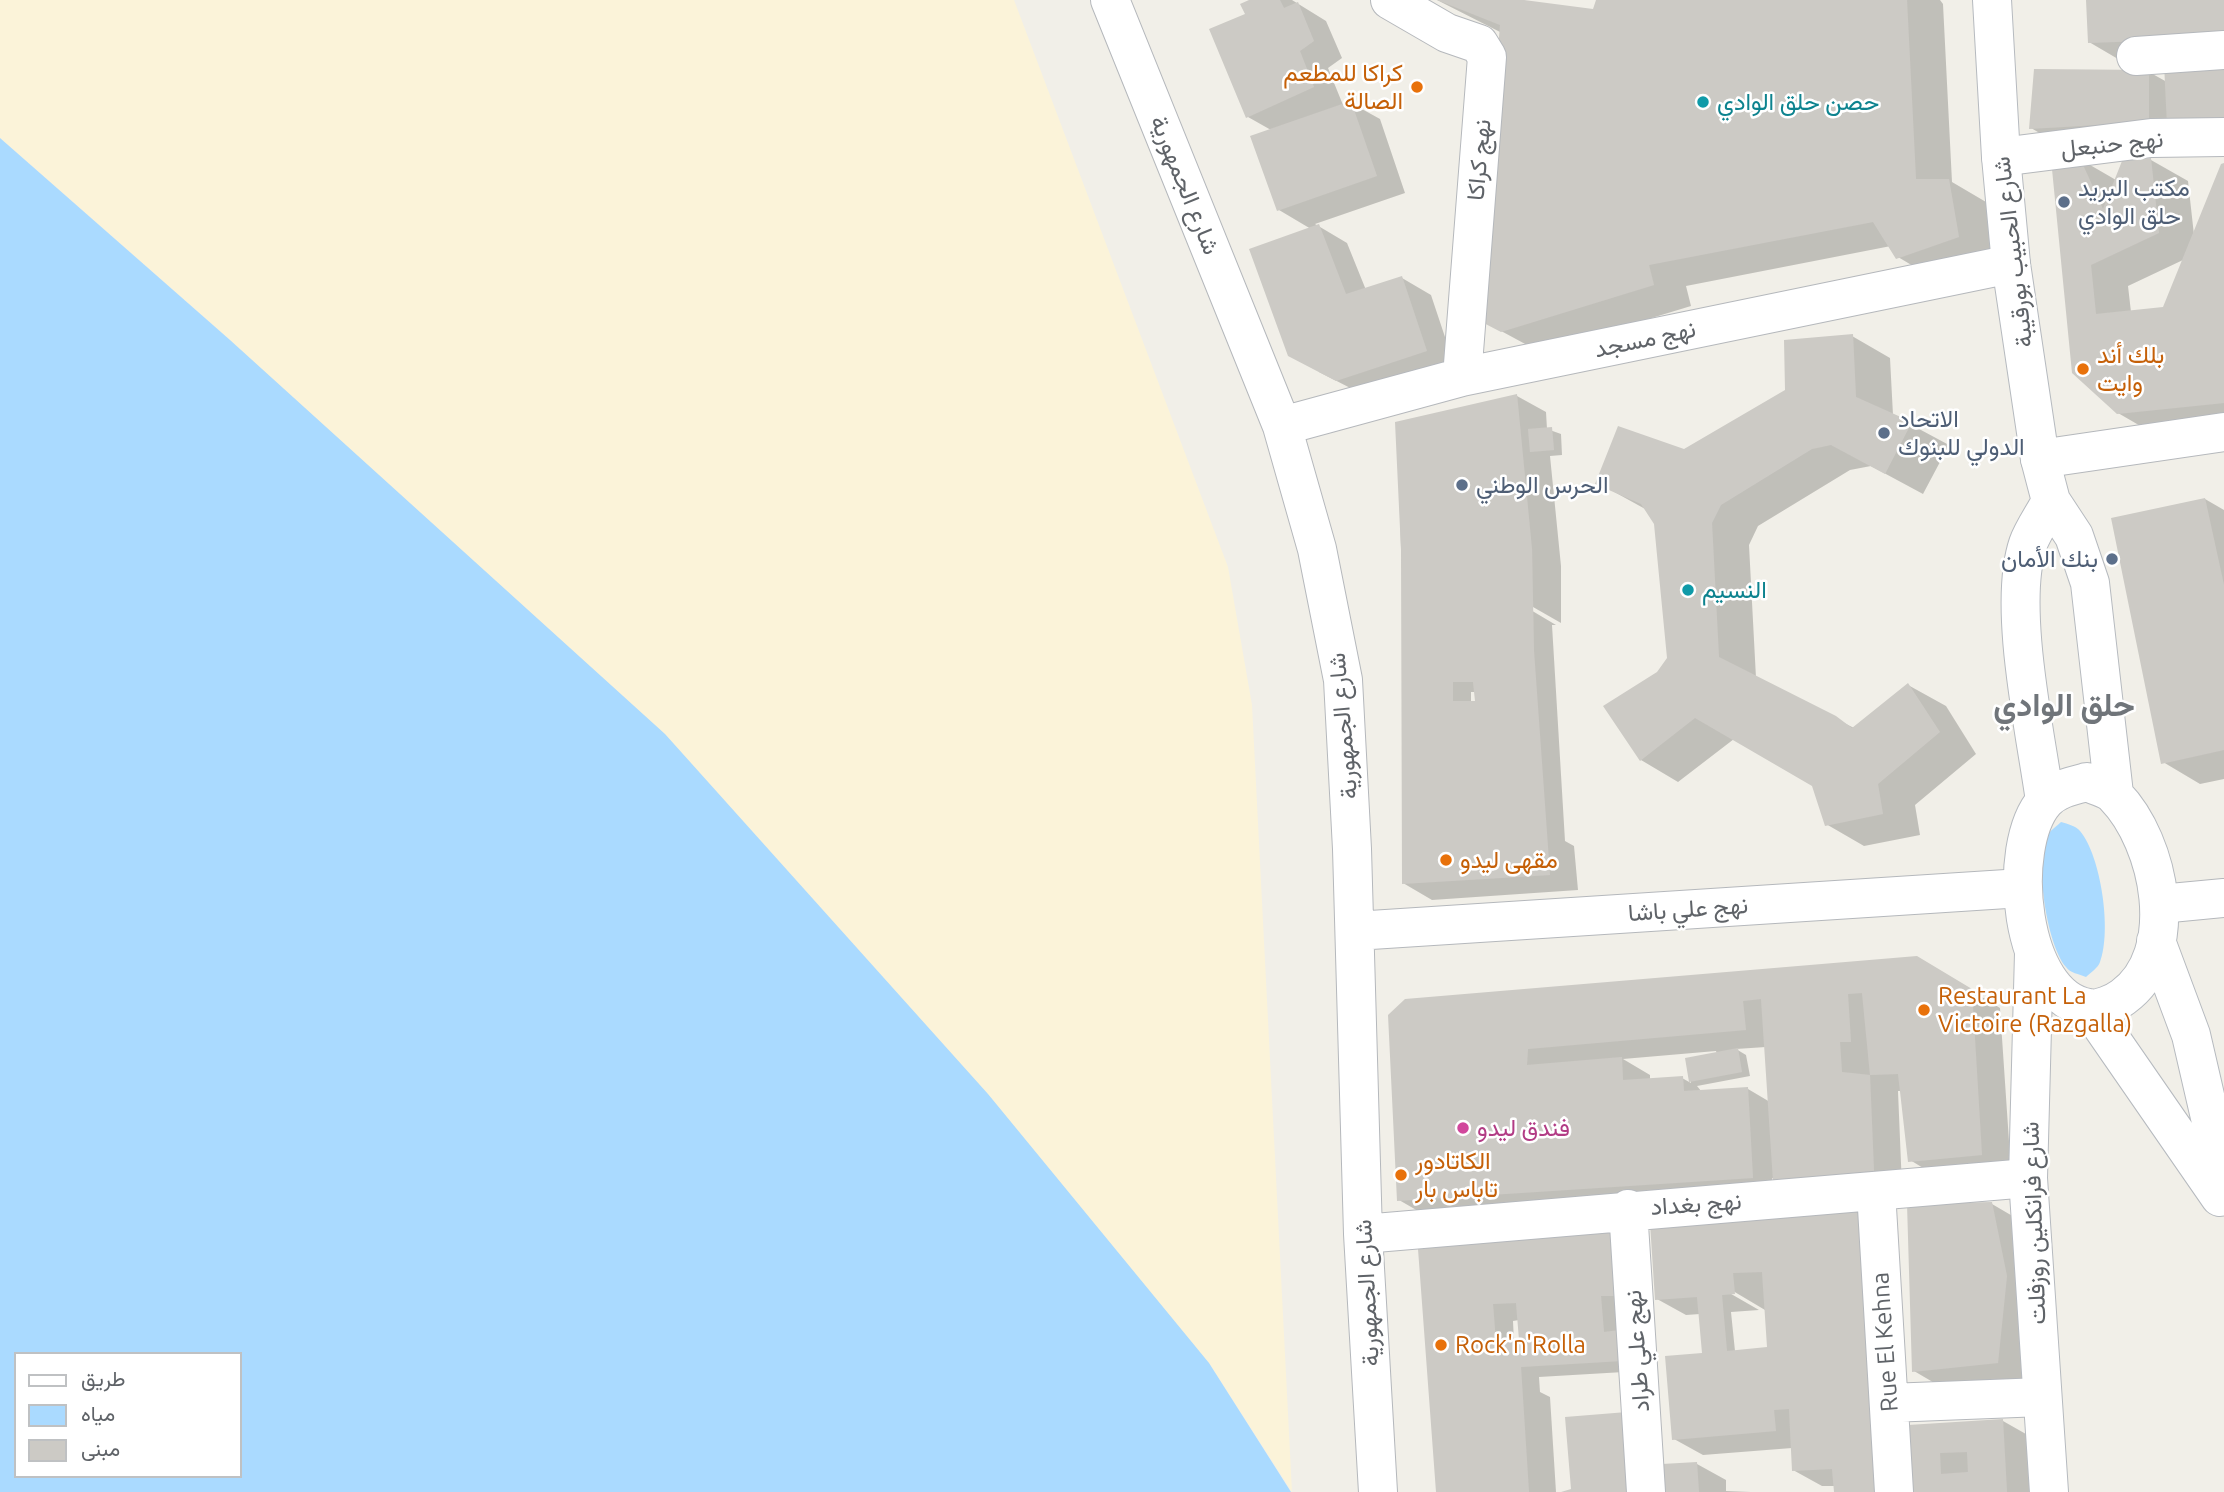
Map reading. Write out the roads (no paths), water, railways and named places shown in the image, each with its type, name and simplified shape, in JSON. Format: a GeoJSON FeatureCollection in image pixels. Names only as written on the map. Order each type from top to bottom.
{"type":"FeatureCollection","features":[{"type":"Feature","properties":{"kind":"street","name":"نهج كراكا"},"geometry":{"type":"LineString","coordinates":[[1390,0],[1447,33],[1479,44],[1487,57],[1462,377]]}},
{"type":"Feature","properties":{"kind":"street","name":"شارع الحبيب بورقيبة"},"geometry":{"type":"LineString","coordinates":[[1992,0],[2001,157],[2011,264],[2040,459],[2051,502],[2074,536],[2090,583],[2114,794],[2137,827],[2154,866],[2160,904],[2156,941],[2147,966],[2133,990],[2115,1003],[2090,1009]]}},
{"type":"Feature","properties":{"kind":"street","name":"شارع الجمهورية"},"geometry":{"type":"LineString","coordinates":[[1114,1],[1282,426],[1317,549],[1343,680],[1355,930],[1363,1234],[1378,1492]]}},
{"type":"Feature","properties":{"kind":"street"},"geometry":{"type":"LineString","coordinates":[[2136,56],[2224,50]]}},
{"type":"Feature","properties":{"kind":"street","name":"نهج حنبعل"},"geometry":{"type":"LineString","coordinates":[[2001,157],[2151,138],[2224,137]]}},
{"type":"Feature","properties":{"kind":"street","name":"نهج مسجد"},"geometry":{"type":"LineString","coordinates":[[1282,426],[1462,377],[2011,264]]}},
{"type":"Feature","properties":{"kind":"street"},"geometry":{"type":"LineString","coordinates":[[2040,459],[2224,432]]}},
{"type":"Feature","properties":{"kind":"street"},"geometry":{"type":"LineString","coordinates":[[2045,801],[2022,631],[2021,588],[2028,545],[2051,502]]}},
{"type":"Feature","properties":{"kind":"street"},"geometry":{"type":"LineString","coordinates":[[2114,794],[2087,782],[2063,788],[2045,801],[2032,822],[2025,847],[2022,888],[2034,953],[2052,984],[2070,1002],[2090,1009],[2224,1202]]}},
{"type":"Feature","properties":{"kind":"street","name":"نهج علي باشا"},"geometry":{"type":"LineString","coordinates":[[1355,930],[2022,888]]}},
{"type":"Feature","properties":{"kind":"street"},"geometry":{"type":"LineString","coordinates":[[2160,904],[2224,898]]}},
{"type":"Feature","properties":{"kind":"street","name":"شارع الحبيب بورقيبة"},"geometry":{"type":"LineString","coordinates":[[2156,941],[2191,1035],[2224,1178]]}},
{"type":"Feature","properties":{"kind":"street","name":"شارع فرانكلين روزفلت"},"geometry":{"type":"LineString","coordinates":[[2034,953],[2028,1178],[2049,1492]]}},
{"type":"Feature","properties":{"kind":"street","name":"نهج بغداد"},"geometry":{"type":"LineString","coordinates":[[1363,1234],[1628,1209],[2028,1178]]}},
{"type":"Feature","properties":{"kind":"street","name":"Rue El Kehna"},"geometry":{"type":"LineString","coordinates":[[1876,1191],[1894,1492]]}},
{"type":"Feature","properties":{"kind":"street","name":"نهج علي طراد"},"geometry":{"type":"LineString","coordinates":[[1628,1209],[1646,1492]]}},
{"type":"Feature","properties":{"kind":"street"},"geometry":{"type":"LineString","coordinates":[[1889,1403],[2042,1397]]}},
{"type":"Feature","properties":{"kind":"water"},"geometry":{"type":"Polygon","coordinates":[[[0,138],[230,340],[665,734],[988,1094],[1209,1363],[1291,1492],[0,1492],[0,138]]]}},
{"type":"Feature","properties":{"kind":"water"},"geometry":{"type":"Polygon","coordinates":[[[2061,822],[2078,829],[2094,858],[2099,875],[2105,932],[2103,948],[2099,964],[2086,977],[2068,969],[2059,956],[2044,902],[2044,845],[2049,833],[2061,822]]]}},
{"type":"Feature","properties":{"kind":"place","name":"كراكا للمطعم الصالة"},"geometry":{"type":"Point","coordinates":[1417,87]}},
{"type":"Feature","properties":{"kind":"place","name":"حصن حلق الوادي"},"geometry":{"type":"Point","coordinates":[1703,102]}},
{"type":"Feature","properties":{"kind":"place","name":"مكتب البريد حلق الوادي"},"geometry":{"type":"Point","coordinates":[2064,202]}},
{"type":"Feature","properties":{"kind":"place","name":"بلك أند وايت"},"geometry":{"type":"Point","coordinates":[2083,369]}},
{"type":"Feature","properties":{"kind":"place","name":"الاتحاد الدولي للبنوك"},"geometry":{"type":"Point","coordinates":[1884,433]}},
{"type":"Feature","properties":{"kind":"place","name":"الحرس الوطني"},"geometry":{"type":"Point","coordinates":[1462,485]}},
{"type":"Feature","properties":{"kind":"place","name":"بنك الأمان"},"geometry":{"type":"Point","coordinates":[2112,559]}},
{"type":"Feature","properties":{"kind":"place","name":"النسيم"},"geometry":{"type":"Point","coordinates":[1688,590]}},
{"type":"Feature","properties":{"kind":"place","name":"مقهى ليدو"},"geometry":{"type":"Point","coordinates":[1446,860]}},
{"type":"Feature","properties":{"kind":"place","name":"Restaurant La Victoire (Razgalla)"},"geometry":{"type":"Point","coordinates":[1924,1010]}},
{"type":"Feature","properties":{"kind":"place","name":"فندق ليدو"},"geometry":{"type":"Point","coordinates":[1463,1128]}},
{"type":"Feature","properties":{"kind":"place","name":"الكاتادور تاباس بار"},"geometry":{"type":"Point","coordinates":[1401,1175]}},
{"type":"Feature","properties":{"kind":"place","name":"Rock'n'Rolla"},"geometry":{"type":"Point","coordinates":[1441,1345]}},
{"type":"Feature","properties":{"kind":"district","name":"حلق الوادي"},"geometry":{"type":"Point","coordinates":[2064,705]}}]}
